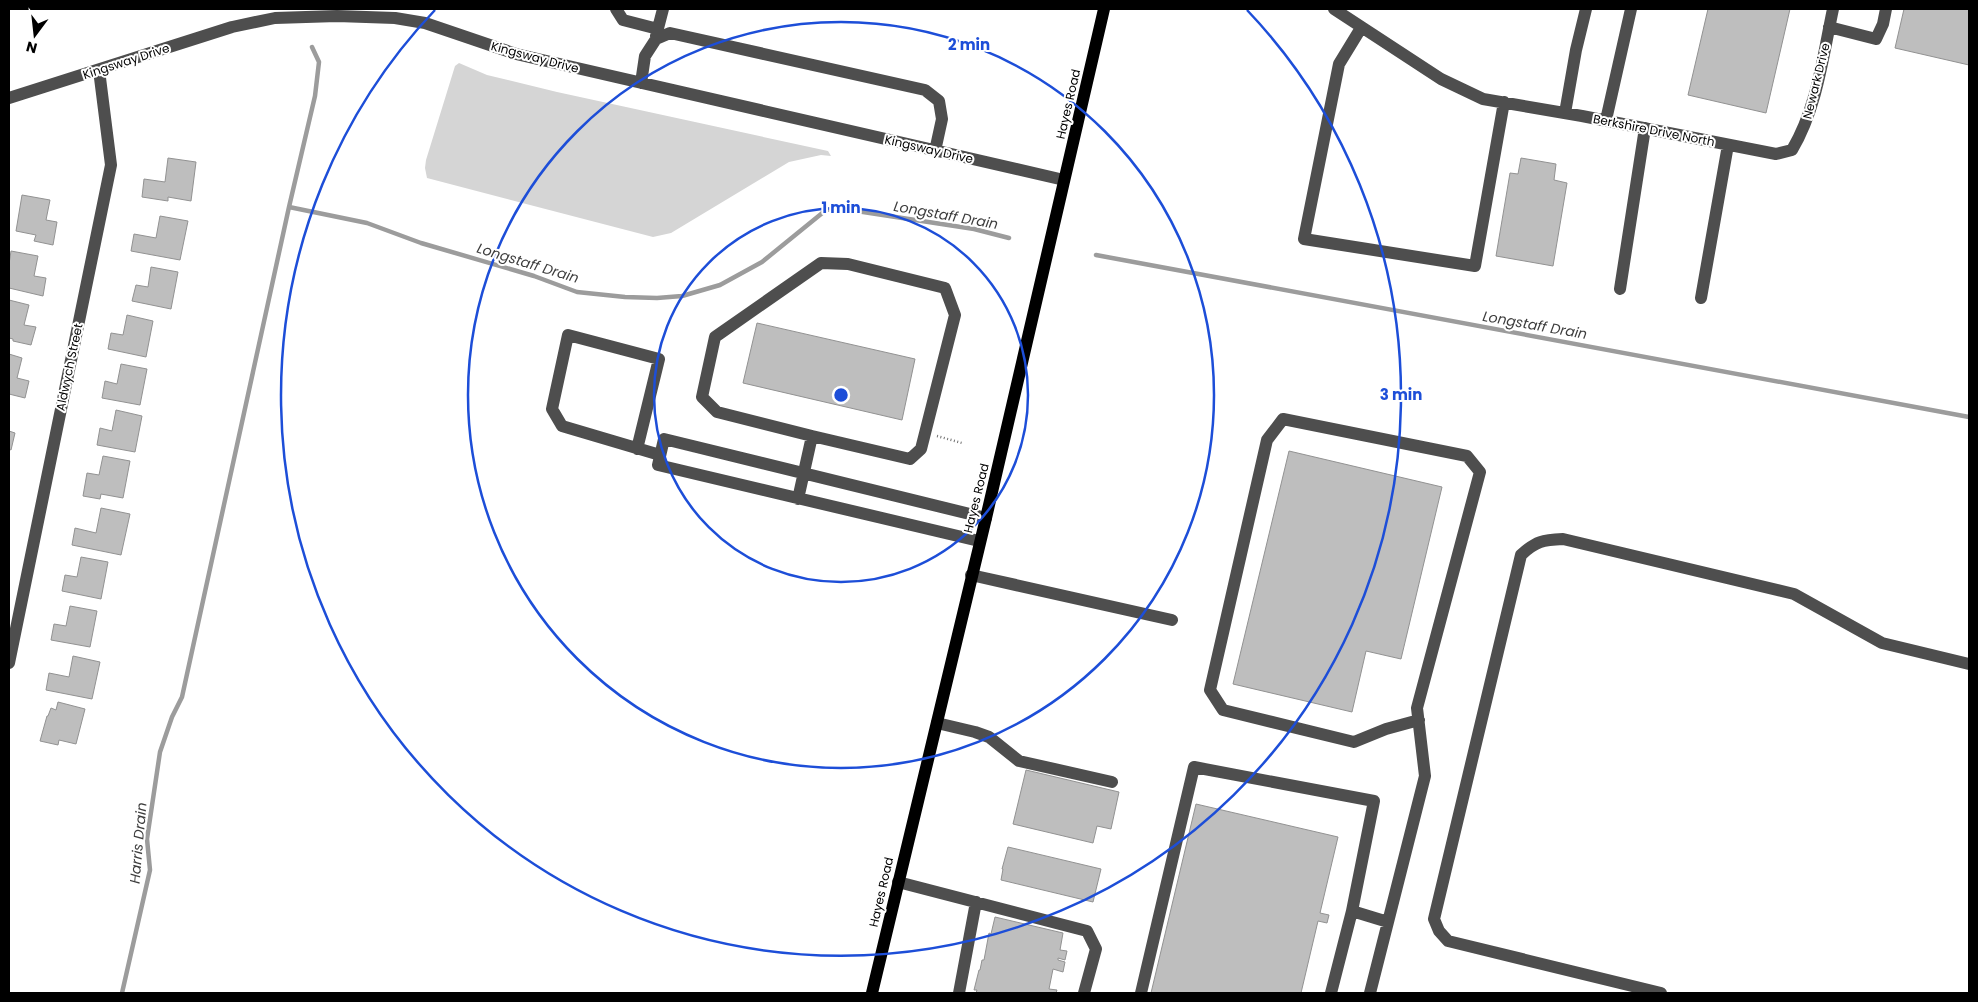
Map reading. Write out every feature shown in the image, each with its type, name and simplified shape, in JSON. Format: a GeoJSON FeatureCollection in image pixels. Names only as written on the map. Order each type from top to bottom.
{"type":"FeatureCollection","features":[{"type":"Feature","properties":{"kind":"main road","name":"Hayes Road"},"geometry":{"type":"LineString","coordinates":[[872,993],[986,518],[1104,9]]}},
{"type":"Feature","properties":{"kind":"street"},"geometry":{"type":"LineString","coordinates":[[616,9],[623,20],[657,34],[670,33],[925,90],[939,102],[942,119],[935,150]]}},
{"type":"Feature","properties":{"kind":"street"},"geometry":{"type":"LineString","coordinates":[[641,83],[645,56],[657,34],[663,9]]}},
{"type":"Feature","properties":{"kind":"street","name":"Berkshire Drive North"},"geometry":{"type":"LineString","coordinates":[[1334,9],[1441,79],[1482,99],[1606,120],[1776,154],[1792,150]]}},
{"type":"Feature","properties":{"kind":"street"},"geometry":{"type":"LineString","coordinates":[[1565,113],[1576,50],[1586,9]]}},
{"type":"Feature","properties":{"kind":"street"},"geometry":{"type":"LineString","coordinates":[[1606,120],[1631,9]]}},
{"type":"Feature","properties":{"kind":"street","name":"Newark Drive"},"geometry":{"type":"LineString","coordinates":[[1792,150],[1802,134],[1810,113],[1833,9]]}},
{"type":"Feature","properties":{"kind":"street"},"geometry":{"type":"LineString","coordinates":[[1829,27],[1876,39],[1883,24],[1886,9]]}},
{"type":"Feature","properties":{"kind":"street","name":"Kingsway Drive"},"geometry":{"type":"LineString","coordinates":[[9,98],[232,27],[275,18],[337,16],[395,18],[425,23],[516,54],[1064,180]]}},
{"type":"Feature","properties":{"kind":"street"},"geometry":{"type":"LineString","coordinates":[[1361,28],[1339,64],[1304,238],[1475,266],[1509,103]]}},
{"type":"Feature","properties":{"kind":"street","name":"Aldwych Street"},"geometry":{"type":"LineString","coordinates":[[9,664],[111,165],[99,70]]}},
{"type":"Feature","properties":{"kind":"street"},"geometry":{"type":"LineString","coordinates":[[1620,289],[1645,128]]}},
{"type":"Feature","properties":{"kind":"street"},"geometry":{"type":"LineString","coordinates":[[1701,298],[1728,145]]}},
{"type":"Feature","properties":{"kind":"street"},"geometry":{"type":"LineString","coordinates":[[821,263],[848,264],[945,288],[955,315],[922,449],[910,459],[812,436],[717,412],[702,397],[715,337],[821,263]]}},
{"type":"Feature","properties":{"kind":"street"},"geometry":{"type":"LineString","coordinates":[[637,449],[659,359],[568,335],[552,409],[562,426],[637,449],[660,455]]}},
{"type":"Feature","properties":{"kind":"street"},"geometry":{"type":"LineString","coordinates":[[1370,993],[1425,776],[1418,708],[1480,472],[1467,456],[1283,419],[1267,440],[1210,690],[1223,710],[1354,742],[1386,729],[1419,720]]}},
{"type":"Feature","properties":{"kind":"street"},"geometry":{"type":"LineString","coordinates":[[798,499],[812,436]]}},
{"type":"Feature","properties":{"kind":"street"},"geometry":{"type":"LineString","coordinates":[[979,541],[658,465],[664,439],[986,518]]}},
{"type":"Feature","properties":{"kind":"street"},"geometry":{"type":"LineString","coordinates":[[1661,993],[1448,941],[1439,931],[1434,918],[1521,555],[1532,545],[1546,540],[1563,539],[1785,591],[1794,594],[1882,643],[1969,664]]}},
{"type":"Feature","properties":{"kind":"street"},"geometry":{"type":"LineString","coordinates":[[971,575],[1172,620]]}},
{"type":"Feature","properties":{"kind":"street"},"geometry":{"type":"LineString","coordinates":[[937,723],[989,737],[1019,761],[1112,782]]}},
{"type":"Feature","properties":{"kind":"street"},"geometry":{"type":"LineString","coordinates":[[1141,993],[1194,767],[1374,802],[1352,911],[1331,993]]}},
{"type":"Feature","properties":{"kind":"street"},"geometry":{"type":"LineString","coordinates":[[898,882],[1087,931],[1096,949],[1084,993]]}},
{"type":"Feature","properties":{"kind":"street"},"geometry":{"type":"LineString","coordinates":[[958,993],[976,902]]}},
{"type":"Feature","properties":{"kind":"street"},"geometry":{"type":"LineString","coordinates":[[1352,911],[1388,922]]}},
{"type":"Feature","properties":{"kind":"path"},"geometry":{"type":"LineString","coordinates":[[925,433],[962,443]]}},
{"type":"Feature","properties":{"kind":"shaded area"},"geometry":{"type":"Polygon","coordinates":[[[459,63],[487,75],[828,151],[831,156],[821,155],[789,162],[671,233],[653,237],[427,178],[426,160],[455,66],[459,63]]]}},
{"type":"Feature","properties":{"kind":"building"},"geometry":{"type":"Polygon","coordinates":[[[1708,9],[1790,9],[1766,113],[1688,95],[1708,9]]]}},
{"type":"Feature","properties":{"kind":"building"},"geometry":{"type":"Polygon","coordinates":[[[1904,9],[1969,9],[1969,65],[1895,48],[1904,9]]]}},
{"type":"Feature","properties":{"kind":"building"},"geometry":{"type":"Polygon","coordinates":[[[168,158],[196,162],[191,201],[168,197],[168,201],[142,197],[144,179],[165,182],[168,158]]]}},
{"type":"Feature","properties":{"kind":"building"},"geometry":{"type":"Polygon","coordinates":[[[1521,158],[1556,164],[1554,180],[1567,183],[1553,266],[1496,256],[1510,173],[1518,174],[1521,158]]]}},
{"type":"Feature","properties":{"kind":"building"},"geometry":{"type":"Polygon","coordinates":[[[22,195],[50,200],[46,220],[57,222],[53,245],[34,241],[36,235],[16,231],[22,195]]]}},
{"type":"Feature","properties":{"kind":"building"},"geometry":{"type":"Polygon","coordinates":[[[160,216],[188,221],[180,260],[131,251],[134,234],[156,238],[160,216]]]}},
{"type":"Feature","properties":{"kind":"building"},"geometry":{"type":"Polygon","coordinates":[[[11,251],[38,256],[34,276],[46,278],[43,296],[9,288],[11,251]]]}},
{"type":"Feature","properties":{"kind":"building"},"geometry":{"type":"Polygon","coordinates":[[[151,267],[178,272],[171,309],[132,301],[136,285],[148,287],[151,267]]]}},
{"type":"Feature","properties":{"kind":"building"},"geometry":{"type":"Polygon","coordinates":[[[9,300],[29,305],[24,325],[36,327],[31,345],[13,341],[13,339],[9,338],[9,300]]]}},
{"type":"Feature","properties":{"kind":"building"},"geometry":{"type":"Polygon","coordinates":[[[127,315],[153,321],[146,357],[108,349],[111,333],[123,335],[127,315]]]}},
{"type":"Feature","properties":{"kind":"building"},"geometry":{"type":"Polygon","coordinates":[[[757,323],[915,359],[902,420],[743,383],[757,323]]]}},
{"type":"Feature","properties":{"kind":"building"},"geometry":{"type":"Polygon","coordinates":[[[9,354],[22,358],[17,378],[29,381],[25,398],[9,394],[9,354]]]}},
{"type":"Feature","properties":{"kind":"building"},"geometry":{"type":"Polygon","coordinates":[[[121,364],[147,369],[140,405],[102,398],[105,381],[117,384],[121,364]]]}},
{"type":"Feature","properties":{"kind":"building"},"geometry":{"type":"Polygon","coordinates":[[[116,410],[142,416],[135,452],[97,445],[100,428],[112,431],[116,410]]]}},
{"type":"Feature","properties":{"kind":"building"},"geometry":{"type":"Polygon","coordinates":[[[9,431],[15,433],[11,450],[9,449],[9,431]]]}},
{"type":"Feature","properties":{"kind":"building"},"geometry":{"type":"Polygon","coordinates":[[[1289,451],[1442,487],[1401,659],[1366,651],[1352,712],[1233,684],[1289,451]]]}},
{"type":"Feature","properties":{"kind":"building"},"geometry":{"type":"Polygon","coordinates":[[[103,456],[130,461],[123,498],[101,494],[100,499],[83,496],[87,473],[99,475],[103,456]]]}},
{"type":"Feature","properties":{"kind":"building"},"geometry":{"type":"Polygon","coordinates":[[[101,508],[130,514],[121,555],[72,545],[75,528],[96,533],[101,508]]]}},
{"type":"Feature","properties":{"kind":"building"},"geometry":{"type":"Polygon","coordinates":[[[81,557],[108,562],[101,599],[62,591],[65,575],[77,577],[81,557]]]}},
{"type":"Feature","properties":{"kind":"building"},"geometry":{"type":"Polygon","coordinates":[[[70,606],[97,611],[90,647],[51,640],[54,624],[66,626],[70,606]]]}},
{"type":"Feature","properties":{"kind":"building"},"geometry":{"type":"Polygon","coordinates":[[[73,656],[100,662],[92,699],[46,690],[49,673],[69,677],[73,656]]]}},
{"type":"Feature","properties":{"kind":"building"},"geometry":{"type":"Polygon","coordinates":[[[58,702],[85,709],[76,744],[59,740],[58,745],[40,741],[47,716],[51,708],[56,710],[58,702]]]}},
{"type":"Feature","properties":{"kind":"building"},"geometry":{"type":"Polygon","coordinates":[[[1026,770],[1119,792],[1111,829],[1097,826],[1093,843],[1013,824],[1026,770]]]}},
{"type":"Feature","properties":{"kind":"building"},"geometry":{"type":"Polygon","coordinates":[[[1196,804],[1338,837],[1320,913],[1329,915],[1327,923],[1318,921],[1301,993],[1151,993],[1196,804]]]}},
{"type":"Feature","properties":{"kind":"building"},"geometry":{"type":"Polygon","coordinates":[[[1008,847],[1101,869],[1093,902],[1001,880],[1008,847]]]}},
{"type":"Feature","properties":{"kind":"building"},"geometry":{"type":"Polygon","coordinates":[[[995,917],[1063,933],[1060,950],[1067,951],[1065,960],[1058,958],[1058,960],[1065,962],[1063,972],[1053,969],[1049,989],[1057,990],[1056,993],[976,993],[977,990],[974,990],[979,970],[982,960],[984,960],[989,933],[991,934],[995,917]]]}},
{"type":"Feature","properties":{"kind":"waterway","name":"Harris Drain"},"geometry":{"type":"LineString","coordinates":[[122,993],[150,870],[147,839],[160,752],[172,717],[182,697],[315,96],[319,62],[312,47]]}},
{"type":"Feature","properties":{"kind":"waterway","name":"Longstaff Drain"},"geometry":{"type":"LineString","coordinates":[[289,207],[367,223],[421,243],[534,276],[577,292],[625,297],[657,298],[682,296],[720,285],[762,262],[826,210],[837,208],[974,229],[1009,238]]}},
{"type":"Feature","properties":{"kind":"waterway","name":"Longstaff Drain"},"geometry":{"type":"LineString","coordinates":[[1096,255],[1969,417]]}}]}
